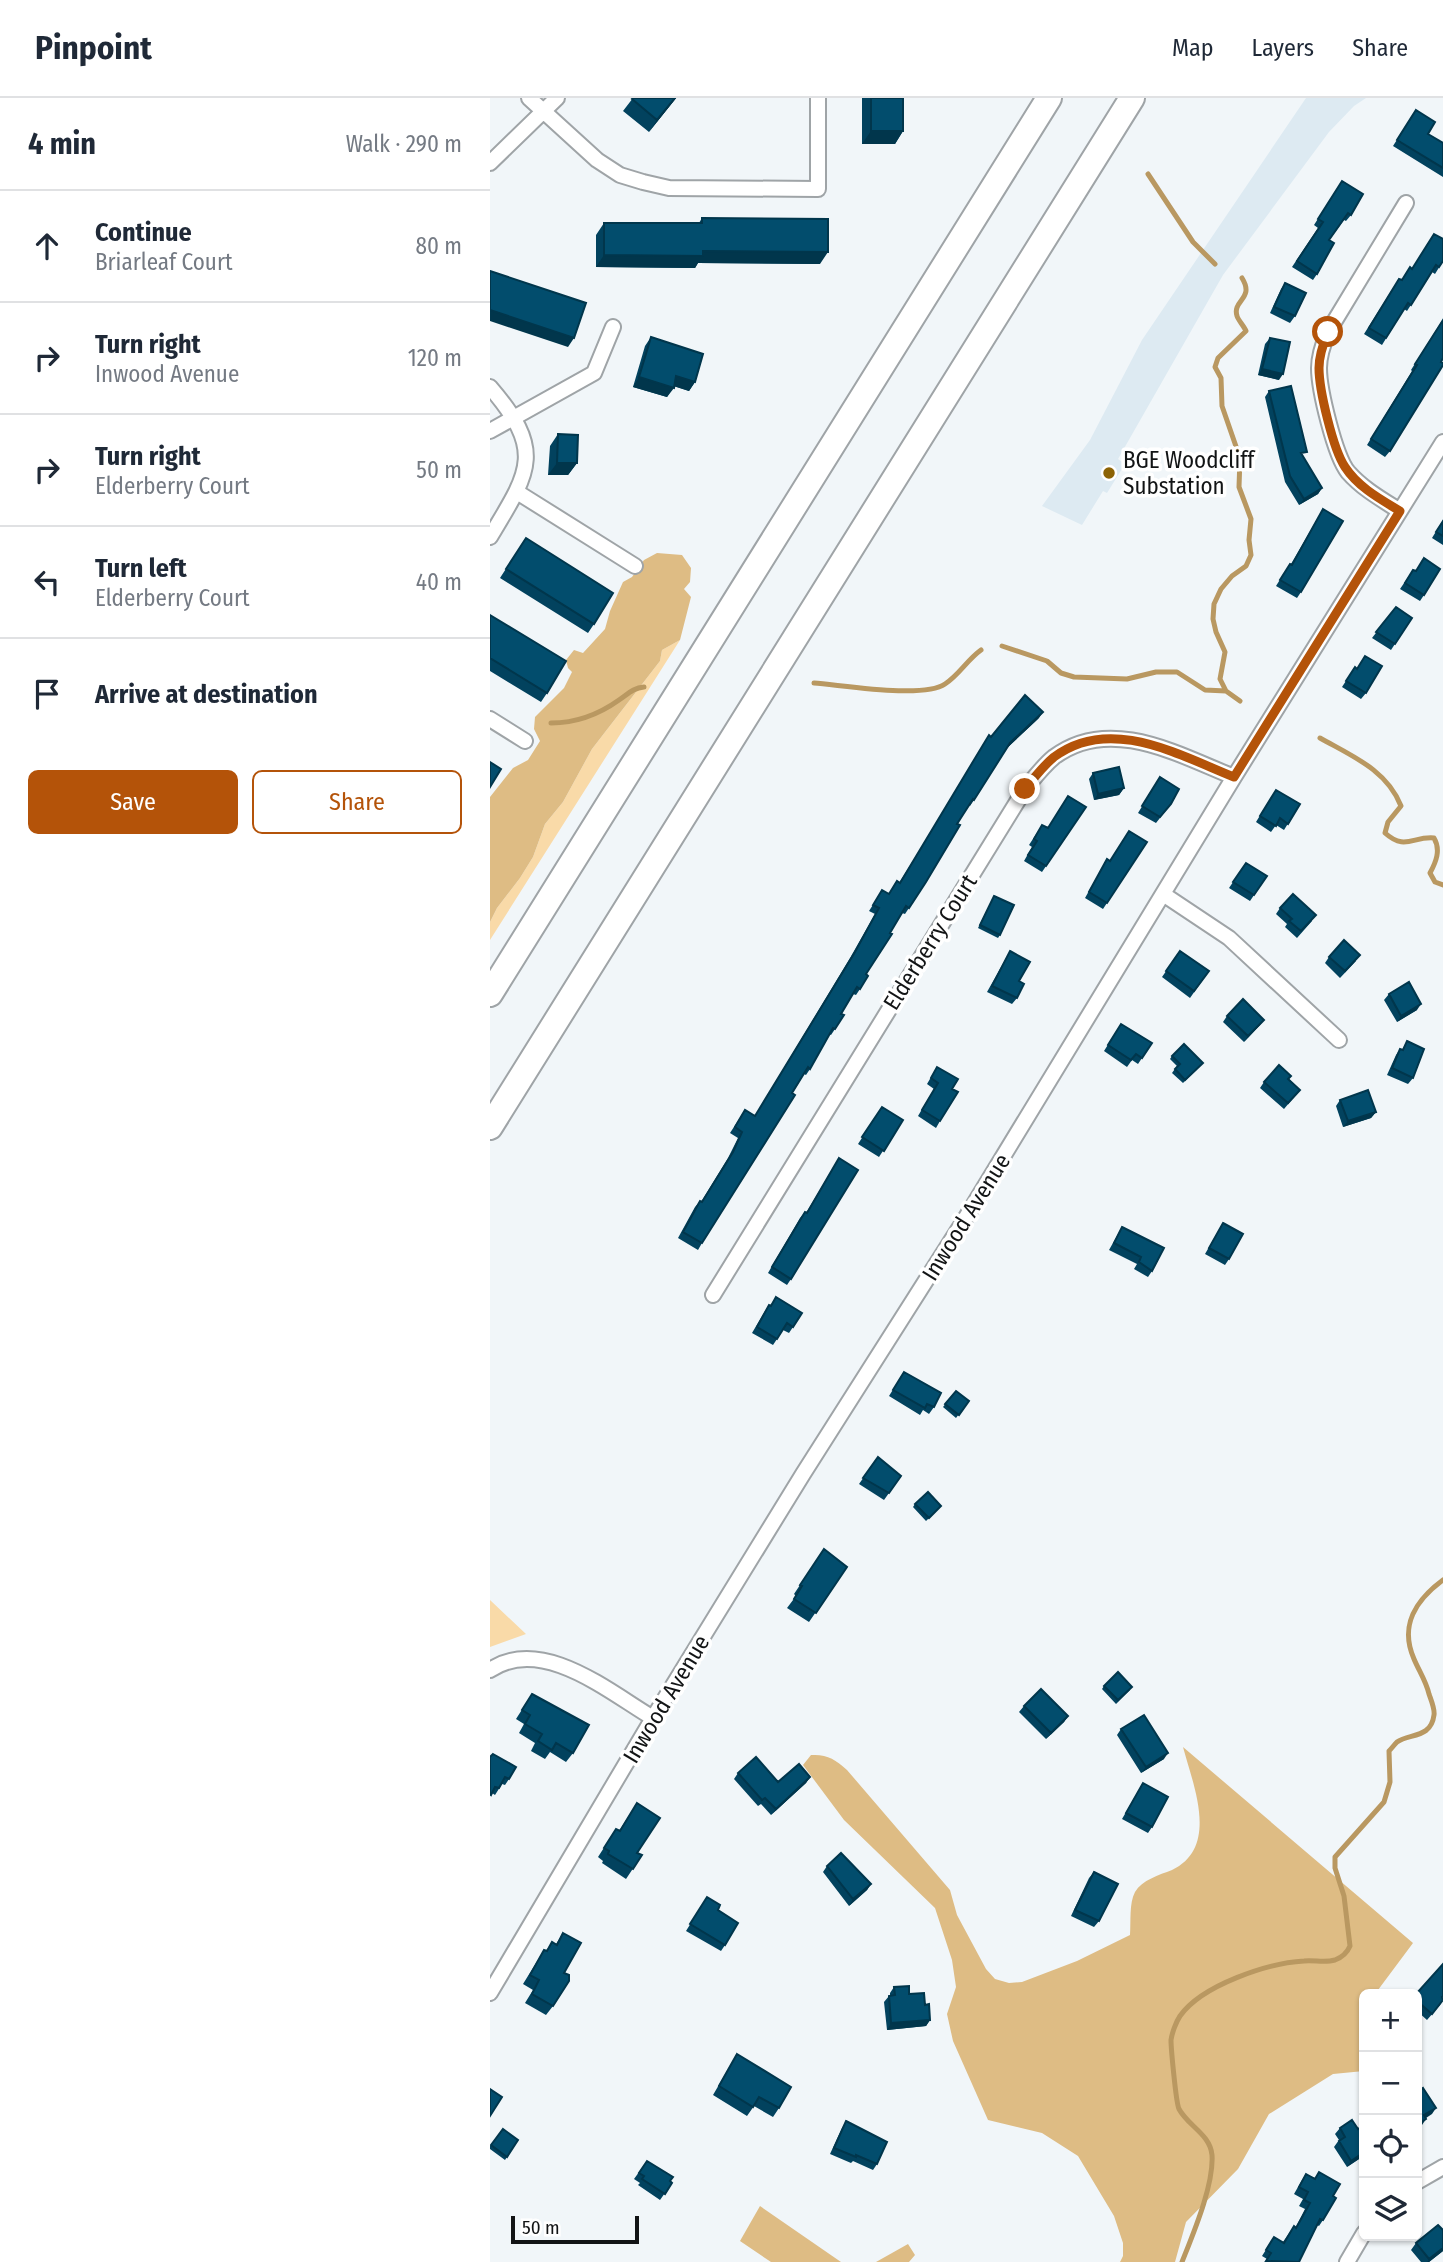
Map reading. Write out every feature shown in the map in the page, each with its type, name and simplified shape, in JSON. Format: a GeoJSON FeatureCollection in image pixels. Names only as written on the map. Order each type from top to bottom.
{"type":"FeatureCollection","features":[{"type":"Feature","properties":{"kind":"highway"},"geometry":{"type":"LineString","coordinates":[[490,994],[1049,98]]}},
{"type":"Feature","properties":{"kind":"highway"},"geometry":{"type":"LineString","coordinates":[[490,1127],[1132,98]]}},
{"type":"Feature","properties":{"kind":"street"},"geometry":{"type":"LineString","coordinates":[[529,98],[597,160],[620,175],[669,188],[818,189],[818,98]]}},
{"type":"Feature","properties":{"kind":"street"},"geometry":{"type":"LineString","coordinates":[[490,163],[556,98]]}},
{"type":"Feature","properties":{"kind":"street"},"geometry":{"type":"LineString","coordinates":[[1400,511],[1374,495],[1346,469],[1334,439],[1321,388],[1319,368],[1321,350],[1334,321],[1406,203]]}},
{"type":"Feature","properties":{"kind":"street"},"geometry":{"type":"LineString","coordinates":[[490,431],[594,373],[613,327]]}},
{"type":"Feature","properties":{"kind":"street"},"geometry":{"type":"LineString","coordinates":[[490,387],[514,418],[523,437],[526,457],[525,473],[517,492],[490,537]]}},
{"type":"Feature","properties":{"kind":"street","name":"Inwood Avenue"},"geometry":{"type":"LineString","coordinates":[[490,1993],[653,1718],[803,1474],[965,1219],[1234,777],[1443,442]]}},
{"type":"Feature","properties":{"kind":"street"},"geometry":{"type":"LineString","coordinates":[[517,492],[635,566]]}},
{"type":"Feature","properties":{"kind":"street"},"geometry":{"type":"LineString","coordinates":[[490,719],[526,741]]}},
{"type":"Feature","properties":{"kind":"street","name":"Elderberry Court"},"geometry":{"type":"LineString","coordinates":[[713,1295],[1025,789],[1040,771],[1070,747],[1113,738],[1135,740],[1160,747],[1234,777]]}},
{"type":"Feature","properties":{"kind":"street"},"geometry":{"type":"LineString","coordinates":[[1163,894],[1229,938],[1339,1040]]}},
{"type":"Feature","properties":{"kind":"street"},"geometry":{"type":"LineString","coordinates":[[490,1670],[514,1660],[553,1662],[572,1670],[653,1718]]}},
{"type":"Feature","properties":{"kind":"street"},"geometry":{"type":"LineString","coordinates":[[1422,2179],[1443,2166]]}},
{"type":"Feature","properties":{"kind":"street"},"geometry":{"type":"LineString","coordinates":[[1347,2262],[1359,2241]]}},
{"type":"Feature","properties":{"kind":"shaded area"},"geometry":{"type":"Polygon","coordinates":[[[1306,98],[1366,98],[1354,106],[1329,132],[1223,275],[1118,459],[1125,464],[1107,493],[1103,491],[1082,525],[1042,506],[1090,440],[1142,340],[1306,98]]]}},
{"type":"Feature","properties":{"kind":"shaded area"},"geometry":{"type":"Polygon","coordinates":[[[657,553],[682,555],[691,568],[690,582],[684,589],[691,597],[680,640],[662,650],[660,661],[592,749],[563,802],[545,824],[533,857],[490,922],[490,797],[513,768],[528,760],[540,741],[534,729],[535,717],[564,688],[572,672],[566,660],[574,650],[583,653],[605,629],[623,582],[632,577],[644,560],[657,553]]]}},
{"type":"Feature","properties":{"kind":"shaded area"},"geometry":{"type":"Polygon","coordinates":[[[680,640],[490,940],[490,922],[497,908],[533,857],[545,824],[563,802],[592,749],[660,661],[662,650],[680,640]]]}},
{"type":"Feature","properties":{"kind":"shaded area"},"geometry":{"type":"Polygon","coordinates":[[[490,1600],[526,1634],[490,1647],[490,1600]]]}},
{"type":"Feature","properties":{"kind":"shaded area"},"geometry":{"type":"Polygon","coordinates":[[[1183,1747],[1413,1943],[1379,1989],[1359,1989],[1359,2071],[1333,2074],[1269,2114],[1238,2169],[1186,2222],[1175,2262],[1120,2262],[1123,2243],[1114,2216],[1078,2156],[1042,2133],[988,2120],[953,2041],[947,2014],[956,1987],[952,1960],[935,1908],[844,1820],[803,1765],[811,1755],[822,1755],[835,1760],[847,1770],[950,1890],[957,1915],[986,1969],[995,1979],[1009,1983],[1022,1982],[1077,1961],[1130,1935],[1135,1892],[1146,1881],[1187,1860],[1195,1846],[1199,1831],[1197,1797],[1183,1747]]]}},
{"type":"Feature","properties":{"kind":"shaded area"},"geometry":{"type":"Polygon","coordinates":[[[760,2206],[841,2262],[771,2262],[740,2241],[760,2206]]]}},
{"type":"Feature","properties":{"kind":"shaded area"},"geometry":{"type":"Polygon","coordinates":[[[908,2244],[915,2255],[909,2262],[876,2262],[908,2244]]]}},
{"type":"Feature","properties":{"kind":"building"},"geometry":{"type":"Polygon","coordinates":[[[633,98],[675,98],[657,120],[633,98]]]}},
{"type":"Feature","properties":{"kind":"building"},"geometry":{"type":"Polygon","coordinates":[[[871,98],[903,98],[903,131],[871,131],[871,98]]]}},
{"type":"Feature","properties":{"kind":"building"},"geometry":{"type":"Polygon","coordinates":[[[1416,110],[1435,122],[1428,134],[1443,143],[1443,168],[1397,140],[1416,110]]]}},
{"type":"Feature","properties":{"kind":"building"},"geometry":{"type":"Polygon","coordinates":[[[1342,181],[1363,194],[1351,215],[1348,213],[1329,240],[1334,243],[1317,274],[1297,261],[1323,222],[1318,219],[1342,181]]]}},
{"type":"Feature","properties":{"kind":"building"},"geometry":{"type":"Polygon","coordinates":[[[702,218],[828,219],[828,252],[703,251],[703,256],[604,255],[604,223],[702,223],[702,218]]]}},
{"type":"Feature","properties":{"kind":"building"},"geometry":{"type":"Polygon","coordinates":[[[1434,234],[1443,239],[1443,261],[1439,267],[1436,265],[1386,338],[1369,328],[1399,279],[1402,280],[1410,267],[1412,269],[1434,234]]]}},
{"type":"Feature","properties":{"kind":"building"},"geometry":{"type":"Polygon","coordinates":[[[490,271],[586,303],[574,338],[490,310],[490,271]]]}},
{"type":"Feature","properties":{"kind":"building"},"geometry":{"type":"Polygon","coordinates":[[[1285,283],[1306,293],[1295,316],[1274,307],[1285,283]]]}},
{"type":"Feature","properties":{"kind":"building"},"geometry":{"type":"Polygon","coordinates":[[[1443,320],[1443,365],[1390,451],[1371,439],[1443,320]]]}},
{"type":"Feature","properties":{"kind":"building"},"geometry":{"type":"Polygon","coordinates":[[[651,337],[703,354],[695,382],[676,376],[674,388],[639,377],[651,337]]]}},
{"type":"Feature","properties":{"kind":"building"},"geometry":{"type":"Polygon","coordinates":[[[1270,338],[1290,342],[1283,374],[1262,369],[1270,338]]]}},
{"type":"Feature","properties":{"kind":"building"},"geometry":{"type":"Polygon","coordinates":[[[1291,386],[1307,452],[1301,453],[1322,488],[1304,499],[1290,476],[1269,391],[1291,386]]]}},
{"type":"Feature","properties":{"kind":"building"},"geometry":{"type":"Polygon","coordinates":[[[558,434],[578,435],[577,463],[557,463],[558,434]]]}},
{"type":"Feature","properties":{"kind":"building"},"geometry":{"type":"Polygon","coordinates":[[[1323,509],[1343,521],[1301,592],[1280,580],[1290,564],[1292,565],[1323,509]]]}},
{"type":"Feature","properties":{"kind":"building"},"geometry":{"type":"Polygon","coordinates":[[[1443,521],[1443,536],[1436,532],[1443,521]]]}},
{"type":"Feature","properties":{"kind":"building"},"geometry":{"type":"Polygon","coordinates":[[[526,538],[613,593],[594,624],[506,569],[526,538]]]}},
{"type":"Feature","properties":{"kind":"building"},"geometry":{"type":"Polygon","coordinates":[[[1424,558],[1440,569],[1424,595],[1405,583],[1424,558]]]}},
{"type":"Feature","properties":{"kind":"building"},"geometry":{"type":"Polygon","coordinates":[[[1396,607],[1412,618],[1395,644],[1376,632],[1396,607]]]}},
{"type":"Feature","properties":{"kind":"building"},"geometry":{"type":"Polygon","coordinates":[[[490,615],[566,661],[547,693],[490,658],[490,615]]]}},
{"type":"Feature","properties":{"kind":"building"},"geometry":{"type":"Polygon","coordinates":[[[1365,656],[1382,666],[1366,693],[1346,681],[1365,656]]]}},
{"type":"Feature","properties":{"kind":"building"},"geometry":{"type":"Polygon","coordinates":[[[1025,695],[1043,712],[1010,743],[973,799],[926,882],[909,908],[906,906],[890,933],[892,934],[866,974],[868,976],[860,989],[857,987],[841,1014],[844,1015],[835,1029],[833,1028],[810,1069],[808,1067],[792,1093],[795,1095],[702,1243],[683,1232],[733,1152],[742,1132],[735,1127],[745,1110],[755,1116],[855,952],[879,908],[873,905],[882,890],[889,894],[897,881],[900,883],[989,735],[991,737],[1025,695]]]}},
{"type":"Feature","properties":{"kind":"building"},"geometry":{"type":"Polygon","coordinates":[[[490,762],[501,769],[490,787],[490,762]]]}},
{"type":"Feature","properties":{"kind":"building"},"geometry":{"type":"Polygon","coordinates":[[[1119,767],[1124,788],[1098,794],[1093,773],[1119,767]]]}},
{"type":"Feature","properties":{"kind":"building"},"geometry":{"type":"Polygon","coordinates":[[[1160,777],[1179,789],[1160,817],[1142,806],[1160,777]]]}},
{"type":"Feature","properties":{"kind":"building"},"geometry":{"type":"Polygon","coordinates":[[[1276,790],[1300,804],[1288,824],[1280,818],[1276,826],[1260,816],[1276,790]]]}},
{"type":"Feature","properties":{"kind":"building"},"geometry":{"type":"Polygon","coordinates":[[[1068,796],[1086,807],[1046,866],[1028,855],[1037,841],[1034,839],[1042,825],[1048,828],[1068,796]]]}},
{"type":"Feature","properties":{"kind":"building"},"geometry":{"type":"Polygon","coordinates":[[[1129,831],[1147,842],[1107,903],[1089,892],[1107,859],[1110,861],[1129,831]]]}},
{"type":"Feature","properties":{"kind":"building"},"geometry":{"type":"Polygon","coordinates":[[[1246,863],[1267,876],[1254,895],[1233,882],[1246,863]]]}},
{"type":"Feature","properties":{"kind":"building"},"geometry":{"type":"Polygon","coordinates":[[[1293,894],[1316,915],[1301,931],[1289,921],[1292,919],[1280,908],[1293,894]]]}},
{"type":"Feature","properties":{"kind":"building"},"geometry":{"type":"Polygon","coordinates":[[[994,896],[1014,905],[1000,935],[980,925],[994,896]]]}},
{"type":"Feature","properties":{"kind":"building"},"geometry":{"type":"Polygon","coordinates":[[[1344,940],[1360,955],[1345,971],[1329,957],[1344,940]]]}},
{"type":"Feature","properties":{"kind":"building"},"geometry":{"type":"Polygon","coordinates":[[[1010,951],[1030,962],[1019,981],[1024,984],[1017,998],[992,986],[1010,951]]]}},
{"type":"Feature","properties":{"kind":"building"},"geometry":{"type":"Polygon","coordinates":[[[1180,951],[1209,971],[1194,991],[1166,971],[1180,951]]]}},
{"type":"Feature","properties":{"kind":"building"},"geometry":{"type":"Polygon","coordinates":[[[1409,982],[1421,1004],[1401,1016],[1389,994],[1409,982]]]}},
{"type":"Feature","properties":{"kind":"building"},"geometry":{"type":"Polygon","coordinates":[[[1243,999],[1264,1020],[1248,1036],[1227,1016],[1243,999]]]}},
{"type":"Feature","properties":{"kind":"building"},"geometry":{"type":"Polygon","coordinates":[[[1121,1024],[1152,1043],[1142,1058],[1136,1054],[1131,1060],[1108,1045],[1121,1024]]]}},
{"type":"Feature","properties":{"kind":"building"},"geometry":{"type":"Polygon","coordinates":[[[1407,1041],[1424,1049],[1413,1078],[1392,1068],[1400,1049],[1403,1050],[1407,1041]]]}},
{"type":"Feature","properties":{"kind":"building"},"geometry":{"type":"Polygon","coordinates":[[[1184,1044],[1203,1063],[1185,1080],[1175,1069],[1180,1064],[1172,1056],[1184,1044]]]}},
{"type":"Feature","properties":{"kind":"building"},"geometry":{"type":"Polygon","coordinates":[[[1279,1065],[1291,1076],[1288,1079],[1300,1090],[1288,1103],[1264,1082],[1279,1065]]]}},
{"type":"Feature","properties":{"kind":"building"},"geometry":{"type":"Polygon","coordinates":[[[937,1067],[958,1079],[952,1089],[958,1092],[940,1121],[922,1110],[938,1083],[931,1078],[937,1067]]]}},
{"type":"Feature","properties":{"kind":"building"},"geometry":{"type":"Polygon","coordinates":[[[1368,1090],[1376,1112],[1348,1121],[1340,1100],[1368,1090]]]}},
{"type":"Feature","properties":{"kind":"building"},"geometry":{"type":"Polygon","coordinates":[[[882,1107],[903,1120],[884,1151],[862,1137],[882,1107]]]}},
{"type":"Feature","properties":{"kind":"building"},"geometry":{"type":"Polygon","coordinates":[[[839,1158],[858,1170],[791,1279],[772,1267],[839,1158]]]}},
{"type":"Feature","properties":{"kind":"building"},"geometry":{"type":"Polygon","coordinates":[[[1223,1223],[1243,1234],[1229,1259],[1209,1248],[1223,1223]]]}},
{"type":"Feature","properties":{"kind":"building"},"geometry":{"type":"Polygon","coordinates":[[[1122,1227],[1164,1248],[1152,1271],[1139,1262],[1141,1257],[1114,1243],[1122,1227]]]}},
{"type":"Feature","properties":{"kind":"building"},"geometry":{"type":"Polygon","coordinates":[[[776,1297],[802,1313],[793,1327],[787,1323],[777,1339],[757,1327],[776,1297]]]}},
{"type":"Feature","properties":{"kind":"building"},"geometry":{"type":"Polygon","coordinates":[[[904,1372],[941,1393],[934,1407],[927,1404],[925,1408],[893,1390],[904,1372]]]}},
{"type":"Feature","properties":{"kind":"building"},"geometry":{"type":"Polygon","coordinates":[[[956,1391],[969,1401],[959,1415],[945,1404],[956,1391]]]}},
{"type":"Feature","properties":{"kind":"building"},"geometry":{"type":"Polygon","coordinates":[[[878,1457],[901,1476],[889,1493],[863,1478],[878,1457]]]}},
{"type":"Feature","properties":{"kind":"building"},"geometry":{"type":"Polygon","coordinates":[[[928,1492],[941,1506],[929,1518],[915,1504],[928,1492]]]}},
{"type":"Feature","properties":{"kind":"building"},"geometry":{"type":"Polygon","coordinates":[[[824,1549],[847,1567],[816,1613],[794,1599],[824,1549]]]}},
{"type":"Feature","properties":{"kind":"building"},"geometry":{"type":"Polygon","coordinates":[[[1118,1672],[1132,1687],[1118,1700],[1104,1686],[1118,1672]]]}},
{"type":"Feature","properties":{"kind":"building"},"geometry":{"type":"Polygon","coordinates":[[[1041,1689],[1068,1716],[1051,1733],[1024,1706],[1041,1689]]]}},
{"type":"Feature","properties":{"kind":"building"},"geometry":{"type":"Polygon","coordinates":[[[532,1694],[589,1725],[573,1753],[556,1743],[552,1750],[538,1741],[542,1734],[525,1724],[530,1715],[522,1710],[532,1694]]]}},
{"type":"Feature","properties":{"kind":"building"},"geometry":{"type":"Polygon","coordinates":[[[1144,1715],[1168,1753],[1146,1767],[1121,1729],[1144,1715]]]}},
{"type":"Feature","properties":{"kind":"building"},"geometry":{"type":"Polygon","coordinates":[[[493,1754],[516,1767],[509,1779],[505,1777],[491,1795],[490,1757],[493,1754]]]}},
{"type":"Feature","properties":{"kind":"building"},"geometry":{"type":"Polygon","coordinates":[[[756,1757],[778,1782],[799,1764],[810,1777],[776,1809],[765,1798],[762,1800],[738,1773],[756,1757]]]}},
{"type":"Feature","properties":{"kind":"building"},"geometry":{"type":"Polygon","coordinates":[[[1143,1783],[1168,1797],[1152,1827],[1126,1813],[1143,1783]]]}},
{"type":"Feature","properties":{"kind":"building"},"geometry":{"type":"Polygon","coordinates":[[[637,1803],[660,1818],[637,1853],[642,1855],[633,1869],[608,1854],[609,1851],[604,1848],[616,1829],[620,1831],[637,1803]]]}},
{"type":"Feature","properties":{"kind":"building"},"geometry":{"type":"Polygon","coordinates":[[[841,1853],[871,1884],[853,1899],[827,1866],[841,1853]]]}},
{"type":"Feature","properties":{"kind":"building"},"geometry":{"type":"Polygon","coordinates":[[[1094,1872],[1118,1884],[1099,1921],[1075,1910],[1094,1872]]]}},
{"type":"Feature","properties":{"kind":"building"},"geometry":{"type":"Polygon","coordinates":[[[707,1897],[720,1905],[718,1910],[738,1923],[725,1945],[690,1924],[707,1897]]]}},
{"type":"Feature","properties":{"kind":"building"},"geometry":{"type":"Polygon","coordinates":[[[563,1933],[581,1943],[564,1973],[569,1975],[569,1981],[553,2006],[532,1994],[539,1980],[530,1975],[544,1950],[547,1951],[552,1942],[557,1945],[563,1933]]]}},
{"type":"Feature","properties":{"kind":"building"},"geometry":{"type":"Polygon","coordinates":[[[1443,1964],[1443,2000],[1432,2014],[1422,2005],[1420,1989],[1443,1964]]]}},
{"type":"Feature","properties":{"kind":"building"},"geometry":{"type":"Polygon","coordinates":[[[909,1986],[909,1994],[924,1993],[925,2005],[929,2004],[930,2020],[891,2023],[889,1996],[895,1995],[894,1987],[909,1986]]]}},
{"type":"Feature","properties":{"kind":"building"},"geometry":{"type":"Polygon","coordinates":[[[737,2054],[791,2087],[779,2108],[759,2097],[753,2107],[719,2086],[737,2054]]]}},
{"type":"Feature","properties":{"kind":"building"},"geometry":{"type":"Polygon","coordinates":[[[490,2089],[502,2097],[490,2116],[490,2089]]]}},
{"type":"Feature","properties":{"kind":"building"},"geometry":{"type":"Polygon","coordinates":[[[1422,2089],[1436,2108],[1424,2115],[1426,2119],[1422,2122],[1422,2115],[1422,2089]]]}},
{"type":"Feature","properties":{"kind":"building"},"geometry":{"type":"Polygon","coordinates":[[[1352,2120],[1359,2128],[1359,2156],[1351,2161],[1339,2141],[1345,2137],[1340,2128],[1352,2120]]]}},
{"type":"Feature","properties":{"kind":"building"},"geometry":{"type":"Polygon","coordinates":[[[846,2121],[887,2142],[877,2164],[834,2148],[846,2121]]]}},
{"type":"Feature","properties":{"kind":"building"},"geometry":{"type":"Polygon","coordinates":[[[503,2129],[518,2140],[507,2157],[491,2145],[503,2129]]]}},
{"type":"Feature","properties":{"kind":"building"},"geometry":{"type":"Polygon","coordinates":[[[647,2161],[673,2177],[665,2194],[642,2179],[644,2176],[639,2173],[647,2161]]]}},
{"type":"Feature","properties":{"kind":"building"},"geometry":{"type":"Polygon","coordinates":[[[1319,2172],[1340,2184],[1333,2196],[1336,2198],[1323,2220],[1320,2219],[1299,2262],[1266,2261],[1271,2253],[1266,2250],[1274,2237],[1284,2243],[1310,2203],[1304,2200],[1308,2192],[1299,2187],[1306,2174],[1315,2179],[1319,2172]]]}},
{"type":"Feature","properties":{"kind":"building"},"geometry":{"type":"Polygon","coordinates":[[[1438,2225],[1443,2230],[1443,2248],[1429,2259],[1416,2243],[1422,2241],[1438,2225]]]}},
{"type":"Feature","properties":{"kind":"waterway"},"geometry":{"type":"LineString","coordinates":[[1148,174],[1193,242],[1215,264]]}},
{"type":"Feature","properties":{"kind":"waterway"},"geometry":{"type":"LineString","coordinates":[[1240,701],[1226,691],[1220,679],[1225,652],[1213,619],[1214,604],[1221,589],[1232,576],[1246,566],[1251,555],[1251,519],[1239,487],[1240,458],[1222,406],[1221,378],[1215,367],[1218,358],[1246,331],[1236,311],[1246,291],[1242,278]]}},
{"type":"Feature","properties":{"kind":"waterway"},"geometry":{"type":"LineString","coordinates":[[1002,646],[1047,661],[1061,673],[1074,677],[1127,679],[1156,672],[1177,672],[1205,690],[1226,691]]}},
{"type":"Feature","properties":{"kind":"waterway"},"geometry":{"type":"LineString","coordinates":[[814,683],[901,691],[934,688],[950,680],[981,650]]}},
{"type":"Feature","properties":{"kind":"waterway"},"geometry":{"type":"LineString","coordinates":[[551,723],[570,722],[587,717],[644,687]]}},
{"type":"Feature","properties":{"kind":"waterway"},"geometry":{"type":"LineString","coordinates":[[1320,738],[1378,773],[1395,793],[1401,806],[1388,822],[1385,833],[1404,842],[1434,838],[1436,860],[1430,873],[1435,882],[1443,885]]}},
{"type":"Feature","properties":{"kind":"waterway"},"geometry":{"type":"LineString","coordinates":[[1182,2262],[1206,2195],[1212,2155],[1207,2141],[1179,2109],[1171,2045],[1174,2028],[1190,2005],[1237,1978],[1289,1963],[1335,1960],[1348,1951],[1350,1946],[1344,1896],[1335,1868],[1335,1857],[1384,1802],[1390,1782],[1389,1751],[1397,1742],[1424,1732],[1432,1723],[1433,1707],[1414,1659],[1408,1635],[1409,1624],[1418,1605],[1443,1580]]}},
{"type":"Feature","properties":{"kind":"place","name":"BGE Woodcliff Substation"},"geometry":{"type":"Point","coordinates":[1109,473]}},
{"type":"Feature","properties":{"kind":"route"},"geometry":{"type":"LineString","coordinates":[[1025,789],[1040,771],[1070,747],[1113,738],[1135,740],[1160,747],[1234,777],[1400,511],[1360,484],[1346,469],[1339,455],[1321,388],[1319,368],[1321,350],[1328,332]]}}]}
